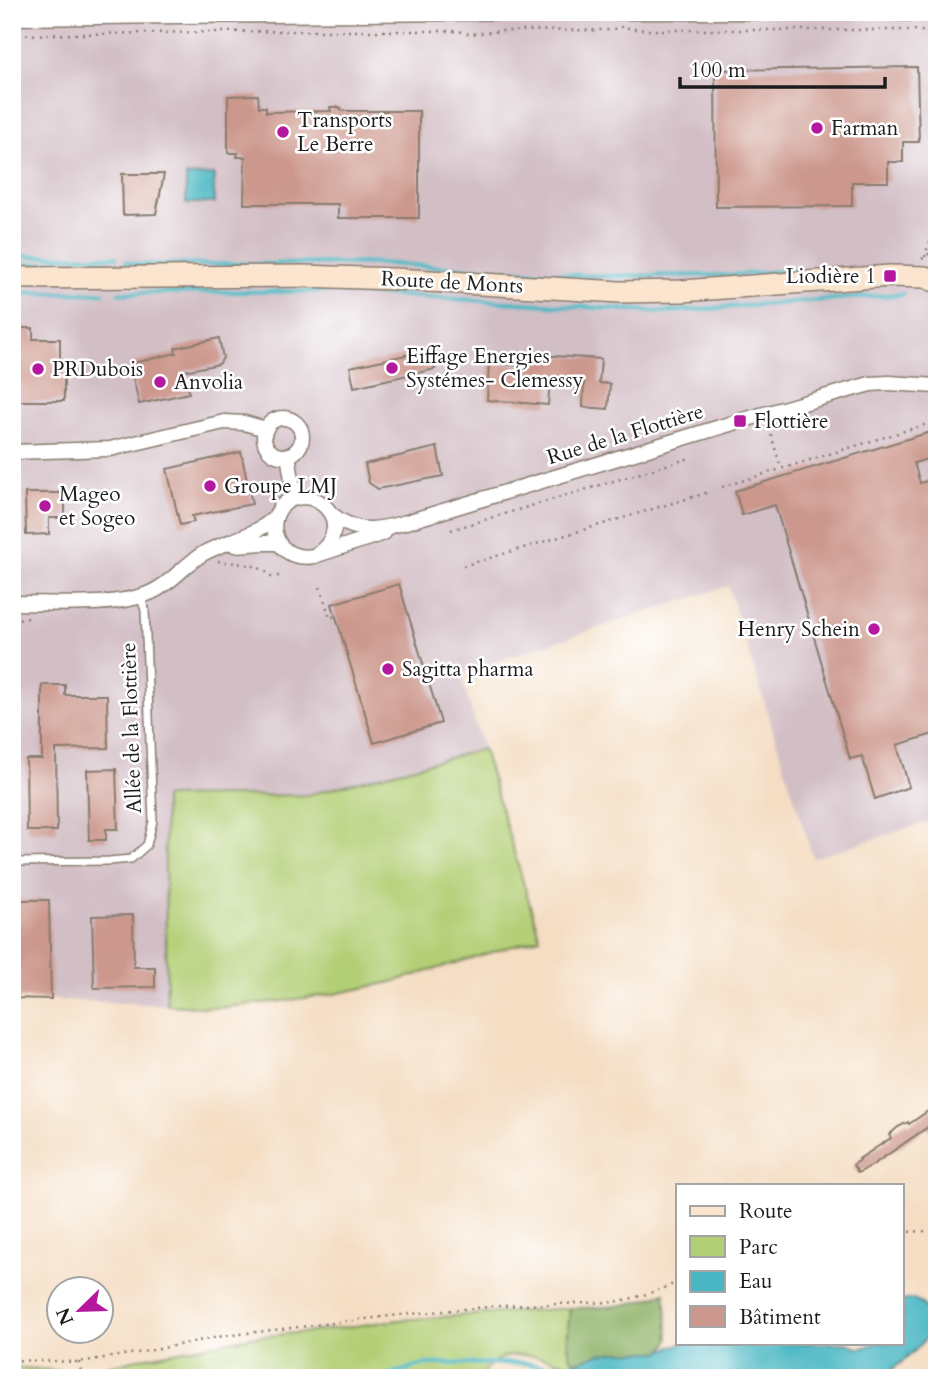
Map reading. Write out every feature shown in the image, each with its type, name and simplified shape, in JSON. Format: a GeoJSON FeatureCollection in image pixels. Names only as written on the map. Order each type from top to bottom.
{"type":"FeatureCollection","features":[{"type":"Feature","properties":{"kind":"main road","name":"Route de Monts"},"geometry":{"type":"LineString","coordinates":[[890,276],[924,267],[931,261]]}},
{"type":"Feature","properties":{"kind":"main road","name":"Route de Monts"},"geometry":{"type":"LineString","coordinates":[[12,278],[303,276],[620,292],[682,291],[890,276],[925,277],[937,282]]}},
{"type":"Feature","properties":{"kind":"street"},"geometry":{"type":"LineString","coordinates":[[12,18],[788,12]]}},
{"type":"Feature","properties":{"kind":"street"},"geometry":{"type":"LineString","coordinates":[[874,12],[937,14]]}},
{"type":"Feature","properties":{"kind":"street","name":"Rue de la Flottière"},"geometry":{"type":"LineString","coordinates":[[331,514],[344,524],[360,529],[400,524],[870,384],[937,386]]}},
{"type":"Feature","properties":{"kind":"street"},"geometry":{"type":"LineString","coordinates":[[281,418],[293,420],[302,432],[301,442],[294,452],[288,455],[276,454],[265,441],[266,429],[281,418]]}},
{"type":"Feature","properties":{"kind":"street"},"geometry":{"type":"LineString","coordinates":[[12,452],[110,449],[224,422],[244,423],[266,429]]}},
{"type":"Feature","properties":{"kind":"street"},"geometry":{"type":"LineString","coordinates":[[288,455],[295,498]]}},
{"type":"Feature","properties":{"kind":"street"},"geometry":{"type":"LineString","coordinates":[[12,603],[113,601],[140,596],[162,586],[204,554],[268,524],[287,502],[295,498],[316,499],[325,505],[331,514],[334,524],[330,544],[314,556]]}},
{"type":"Feature","properties":{"kind":"street"},"geometry":{"type":"LineString","coordinates":[[276,516],[274,534],[278,543],[285,551],[304,558],[382,534],[400,524]]}},
{"type":"Feature","properties":{"kind":"street"},"geometry":{"type":"LineString","coordinates":[[204,554],[230,546],[278,543]]}},
{"type":"Feature","properties":{"kind":"lane","name":"Allée de la Flottière"},"geometry":{"type":"LineString","coordinates":[[12,862],[131,859],[147,845],[153,821],[145,610],[140,596]]}},
{"type":"Feature","properties":{"kind":"path"},"geometry":{"type":"LineString","coordinates":[[12,35],[350,31],[458,31],[470,34],[610,30],[621,27],[645,30],[914,30],[928,32],[937,37]]}},
{"type":"Feature","properties":{"kind":"path"},"geometry":{"type":"LineString","coordinates":[[931,261],[928,246],[937,232]]}},
{"type":"Feature","properties":{"kind":"path"},"geometry":{"type":"LineString","coordinates":[[766,414],[781,468]]}},
{"type":"Feature","properties":{"kind":"path"},"geometry":{"type":"LineString","coordinates":[[722,487],[937,421]]}},
{"type":"Feature","properties":{"kind":"path"},"geometry":{"type":"LineString","coordinates":[[451,530],[690,458]]}},
{"type":"Feature","properties":{"kind":"path"},"geometry":{"type":"LineString","coordinates":[[463,566],[706,493]]}},
{"type":"Feature","properties":{"kind":"path"},"geometry":{"type":"LineString","coordinates":[[320,587],[330,618],[336,616]]}},
{"type":"Feature","properties":{"kind":"path"},"geometry":{"type":"LineString","coordinates":[[904,1232],[927,1231]]}},
{"type":"Feature","properties":{"kind":"path"},"geometry":{"type":"LineString","coordinates":[[12,1360],[79,1362],[223,1336],[399,1315],[500,1306],[615,1302],[676,1283]]}},
{"type":"Feature","properties":{"kind":"path"},"geometry":{"type":"LineString","coordinates":[[79,1362],[82,1378]]}},
{"type":"Feature","properties":{"kind":"shaded area"},"geometry":{"type":"Polygon","coordinates":[[[12,12],[937,12],[937,819],[813,858],[728,586],[460,673],[483,749],[307,795],[164,797],[167,1005],[12,998],[12,12]]]}},
{"type":"Feature","properties":{"kind":"green space"},"geometry":{"type":"Polygon","coordinates":[[[483,749],[540,938],[392,982],[334,994],[217,1008],[167,1005],[164,797],[307,795],[483,749]]]}},
{"type":"Feature","properties":{"kind":"green space"},"geometry":{"type":"Polygon","coordinates":[[[665,1293],[669,1340],[661,1350],[649,1354],[616,1352],[579,1361],[571,1358],[568,1336],[570,1308],[618,1306],[665,1293]]]}},
{"type":"Feature","properties":{"kind":"green space"},"geometry":{"type":"Polygon","coordinates":[[[570,1308],[568,1343],[574,1361],[570,1366],[542,1357],[508,1356],[491,1364],[481,1378],[88,1378],[87,1371],[251,1337],[398,1320],[570,1308]]]}},
{"type":"Feature","properties":{"kind":"green space"},"geometry":{"type":"Polygon","coordinates":[[[12,1367],[74,1372],[75,1378],[12,1378],[12,1367]]]}},
{"type":"Feature","properties":{"kind":"water"},"geometry":{"type":"Polygon","coordinates":[[[214,175],[214,203],[186,203],[186,176],[214,175]]]}},
{"type":"Feature","properties":{"kind":"water"},"geometry":{"type":"Polygon","coordinates":[[[912,1299],[924,1306],[931,1323],[930,1331],[914,1352],[884,1378],[818,1378],[806,1372],[783,1378],[546,1378],[545,1375],[546,1369],[561,1361],[570,1366],[574,1361],[599,1354],[658,1352],[679,1344],[850,1344],[861,1348],[874,1344],[904,1344],[904,1301],[912,1299]]]}},
{"type":"Feature","properties":{"kind":"building","name":"Farman"},"geometry":{"type":"Polygon","coordinates":[[[917,67],[919,142],[903,142],[903,162],[888,162],[888,182],[852,182],[852,206],[716,207],[715,70],[917,67]]]}},
{"type":"Feature","properties":{"kind":"building"},"geometry":{"type":"Polygon","coordinates":[[[258,95],[259,107],[266,107],[266,112],[331,111],[330,107],[339,107],[343,111],[419,111],[419,218],[338,218],[338,204],[244,204],[245,157],[237,157],[238,153],[228,153],[228,96],[258,95]]]}},
{"type":"Feature","properties":{"kind":"building"},"geometry":{"type":"Polygon","coordinates":[[[122,174],[164,174],[156,214],[123,215],[122,174]]]}},
{"type":"Feature","properties":{"kind":"building","name":"PRDubois"},"geometry":{"type":"Polygon","coordinates":[[[12,328],[33,328],[33,339],[60,339],[60,360],[64,360],[64,401],[13,401],[12,328]]]}},
{"type":"Feature","properties":{"kind":"building","name":"Anvolia"},"geometry":{"type":"Polygon","coordinates":[[[219,338],[223,358],[219,364],[184,371],[189,393],[139,404],[130,364],[176,353],[175,348],[219,338]]]}},
{"type":"Feature","properties":{"kind":"building","name":"Eiffage Energies Systémes- Clemessy"},"geometry":{"type":"Polygon","coordinates":[[[430,350],[435,369],[354,387],[350,367],[430,350]]]}},
{"type":"Feature","properties":{"kind":"building"},"geometry":{"type":"Polygon","coordinates":[[[524,354],[601,359],[599,383],[610,384],[608,409],[583,407],[584,383],[550,380],[548,405],[487,400],[489,363],[523,366],[524,354]]]}},
{"type":"Feature","properties":{"kind":"building","name":"Henry Schein"},"geometry":{"type":"Polygon","coordinates":[[[937,430],[937,456],[914,463],[920,483],[937,478],[937,733],[897,745],[909,787],[875,799],[862,756],[850,759],[775,505],[742,515],[735,491],[937,430]]]}},
{"type":"Feature","properties":{"kind":"building"},"geometry":{"type":"Polygon","coordinates":[[[437,447],[443,476],[378,489],[369,483],[365,464],[437,447]]]}},
{"type":"Feature","properties":{"kind":"building","name":"Groupe LMJ"},"geometry":{"type":"Polygon","coordinates":[[[241,452],[252,504],[192,516],[194,522],[180,525],[167,469],[241,452]]]}},
{"type":"Feature","properties":{"kind":"building","name":"Mageo et Sogeo"},"geometry":{"type":"Polygon","coordinates":[[[25,493],[65,493],[65,518],[49,518],[49,534],[26,535],[25,493]]]}},
{"type":"Feature","properties":{"kind":"building","name":"Sagitta pharma"},"geometry":{"type":"Polygon","coordinates":[[[399,584],[441,723],[374,743],[332,604],[399,584]]]}},
{"type":"Feature","properties":{"kind":"building"},"geometry":{"type":"Polygon","coordinates":[[[42,685],[65,685],[65,695],[107,695],[108,748],[56,749],[57,831],[27,831],[26,759],[42,759],[42,685]]]}},
{"type":"Feature","properties":{"kind":"building"},"geometry":{"type":"Polygon","coordinates":[[[116,769],[118,829],[106,829],[106,840],[89,840],[87,770],[116,769]]]}},
{"type":"Feature","properties":{"kind":"building"},"geometry":{"type":"Polygon","coordinates":[[[17,900],[49,900],[51,999],[12,998],[12,910],[18,909],[17,900]]]}},
{"type":"Feature","properties":{"kind":"building"},"geometry":{"type":"Polygon","coordinates":[[[133,915],[134,967],[155,967],[155,987],[94,988],[92,916],[133,915]]]}},
{"type":"Feature","properties":{"kind":"building"},"geometry":{"type":"Polygon","coordinates":[[[937,1105],[937,1141],[928,1127],[858,1173],[853,1165],[859,1159],[891,1138],[889,1135],[898,1127],[908,1122],[909,1124],[937,1105]]]}},
{"type":"Feature","properties":{"kind":"waterway"},"geometry":{"type":"LineString","coordinates":[[12,256],[116,257]]}},
{"type":"Feature","properties":{"kind":"waterway"},"geometry":{"type":"LineString","coordinates":[[126,262],[139,265],[375,263],[598,276],[730,275],[800,270]]}},
{"type":"Feature","properties":{"kind":"waterway"},"geometry":{"type":"LineString","coordinates":[[12,264],[107,264]]}},
{"type":"Feature","properties":{"kind":"waterway"},"geometry":{"type":"LineString","coordinates":[[119,293],[326,291],[665,312],[903,294]]}},
{"type":"Feature","properties":{"kind":"waterway"},"geometry":{"type":"LineString","coordinates":[[12,293],[103,293]]}},
{"type":"Feature","properties":{"kind":"waterway"},"geometry":{"type":"LineString","coordinates":[[378,1378],[425,1364],[524,1363],[554,1368]]}},
{"type":"Feature","properties":{"kind":"place","name":"Farman"},"geometry":{"type":"Point","coordinates":[817,128]}},
{"type":"Feature","properties":{"kind":"place","name":"Transports Le Berre"},"geometry":{"type":"Point","coordinates":[283,132]}},
{"type":"Feature","properties":{"kind":"place","name":"Liodière 1"},"geometry":{"type":"Point","coordinates":[890,276]}},
{"type":"Feature","properties":{"kind":"place","name":"Eiffage Energies Systémes- Clemessy"},"geometry":{"type":"Point","coordinates":[392,368]}},
{"type":"Feature","properties":{"kind":"place","name":"PRDubois"},"geometry":{"type":"Point","coordinates":[38,369]}},
{"type":"Feature","properties":{"kind":"place","name":"Anvolia"},"geometry":{"type":"Point","coordinates":[160,382]}},
{"type":"Feature","properties":{"kind":"place","name":"Flottière"},"geometry":{"type":"Point","coordinates":[740,421]}},
{"type":"Feature","properties":{"kind":"place","name":"Groupe LMJ"},"geometry":{"type":"Point","coordinates":[210,486]}},
{"type":"Feature","properties":{"kind":"place","name":"Mageo et Sogeo"},"geometry":{"type":"Point","coordinates":[45,506]}},
{"type":"Feature","properties":{"kind":"place","name":"Henry Schein"},"geometry":{"type":"Point","coordinates":[874,629]}},
{"type":"Feature","properties":{"kind":"place","name":"Sagitta pharma"},"geometry":{"type":"Point","coordinates":[388,669]}}]}
